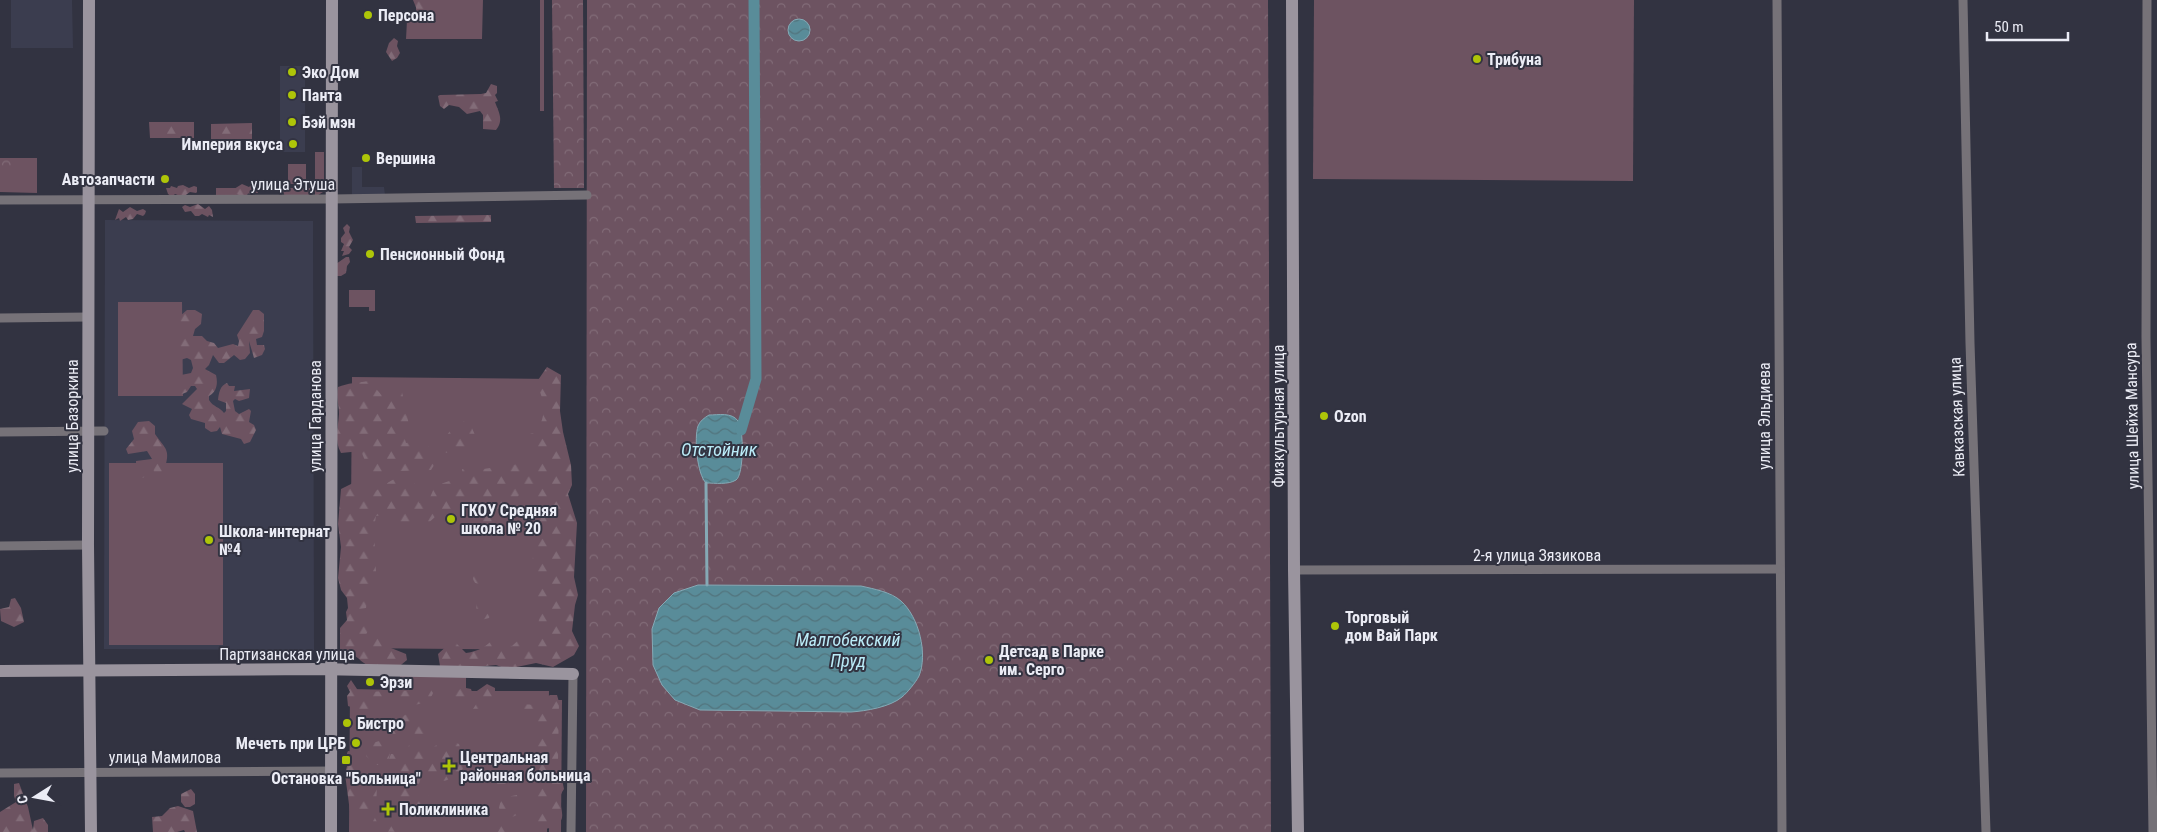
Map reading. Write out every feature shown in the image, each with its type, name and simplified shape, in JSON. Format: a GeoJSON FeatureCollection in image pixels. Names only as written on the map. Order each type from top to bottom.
{"type":"FeatureCollection","features":[{"type":"Feature","properties":{"kind":"street","name":"улица Базоркина"},"geometry":{"type":"LineString","coordinates":[[89,0],[88,545],[91,832]]}},
{"type":"Feature","properties":{"kind":"street","name":"улица Гарданова"},"geometry":{"type":"LineString","coordinates":[[331,832],[332,0]]}},
{"type":"Feature","properties":{"kind":"street","name":"Физкультурная улица"},"geometry":{"type":"LineString","coordinates":[[1292,0],[1294,570],[1298,832]]}},
{"type":"Feature","properties":{"kind":"street","name":"улица Эльдиева"},"geometry":{"type":"LineString","coordinates":[[1777,0],[1782,832]]}},
{"type":"Feature","properties":{"kind":"street","name":"Кавказская улица"},"geometry":{"type":"LineString","coordinates":[[1963,0],[1970,343],[1986,832]]}},
{"type":"Feature","properties":{"kind":"street","name":"улица Шейха Мансура"},"geometry":{"type":"LineString","coordinates":[[2147,0],[2146,337],[2153,832]]}},
{"type":"Feature","properties":{"kind":"street","name":"улица Этуша"},"geometry":{"type":"LineString","coordinates":[[0,200],[332,199],[587,195]]}},
{"type":"Feature","properties":{"kind":"street"},"geometry":{"type":"LineString","coordinates":[[0,318],[89,317]]}},
{"type":"Feature","properties":{"kind":"street"},"geometry":{"type":"LineString","coordinates":[[0,432],[104,431]]}},
{"type":"Feature","properties":{"kind":"street"},"geometry":{"type":"LineString","coordinates":[[0,546],[88,545]]}},
{"type":"Feature","properties":{"kind":"street","name":"2-я улица Зязикова"},"geometry":{"type":"LineString","coordinates":[[1294,570],[1780,569]]}},
{"type":"Feature","properties":{"kind":"street","name":"Партизанская улица"},"geometry":{"type":"LineString","coordinates":[[0,671],[332,670],[573,674]]}},
{"type":"Feature","properties":{"kind":"street"},"geometry":{"type":"LineString","coordinates":[[571,832],[573,674]]}},
{"type":"Feature","properties":{"kind":"street","name":"улица Мамилова"},"geometry":{"type":"LineString","coordinates":[[0,773],[331,771]]}},
{"type":"Feature","properties":{"kind":"shaded area"},"geometry":{"type":"Polygon","coordinates":[[[11,0],[72,0],[73,48],[11,48],[11,0]]]}},
{"type":"Feature","properties":{"kind":"shaded area"},"geometry":{"type":"Polygon","coordinates":[[[280,66],[305,66],[305,152],[280,152],[280,66]]]}},
{"type":"Feature","properties":{"kind":"shaded area"},"geometry":{"type":"Polygon","coordinates":[[[352,167],[362,167],[362,187],[384,187],[385,195],[352,195],[352,167]]]}},
{"type":"Feature","properties":{"kind":"shaded area","name":"Школа-интернат №4"},"geometry":{"type":"Polygon","coordinates":[[[105,220],[313,221],[314,650],[104,649],[105,220]]]}},
{"type":"Feature","properties":{"kind":"green space"},"geometry":{"type":"Polygon","coordinates":[[[413,0],[425,0],[428,2],[428,12],[425,15],[419,15],[413,0]]]}},
{"type":"Feature","properties":{"kind":"green space"},"geometry":{"type":"Polygon","coordinates":[[[416,0],[483,0],[482,39],[406,39],[407,20],[416,19],[416,0]]]}},
{"type":"Feature","properties":{"kind":"green space"},"geometry":{"type":"Polygon","coordinates":[[[540,0],[544,0],[544,111],[540,111],[540,0]]]}},
{"type":"Feature","properties":{"kind":"green space"},"geometry":{"type":"Polygon","coordinates":[[[552,0],[583,0],[584,188],[554,188],[552,0]]]}},
{"type":"Feature","properties":{"kind":"green space"},"geometry":{"type":"Polygon","coordinates":[[[587,0],[1268,0],[1271,832],[586,832],[587,0]]]}},
{"type":"Feature","properties":{"kind":"green space"},"geometry":{"type":"Polygon","coordinates":[[[1314,0],[1634,0],[1633,181],[1313,179],[1314,0]]]}},
{"type":"Feature","properties":{"kind":"green space"},"geometry":{"type":"Polygon","coordinates":[[[394,38],[398,41],[397,46],[400,53],[392,61],[386,52],[389,43],[394,38]]]}},
{"type":"Feature","properties":{"kind":"green space"},"geometry":{"type":"Polygon","coordinates":[[[491,84],[497,86],[497,93],[495,95],[498,101],[495,102],[500,123],[496,130],[483,129],[483,115],[480,111],[467,114],[459,107],[449,105],[444,109],[440,106],[438,96],[440,95],[486,93],[491,84]]]}},
{"type":"Feature","properties":{"kind":"green space"},"geometry":{"type":"Polygon","coordinates":[[[149,122],[194,122],[194,138],[150,138],[149,122]]]}},
{"type":"Feature","properties":{"kind":"green space"},"geometry":{"type":"Polygon","coordinates":[[[252,123],[252,139],[211,139],[211,124],[252,123]]]}},
{"type":"Feature","properties":{"kind":"green space"},"geometry":{"type":"Polygon","coordinates":[[[315,152],[324,152],[324,186],[323,192],[315,197],[315,152]]]}},
{"type":"Feature","properties":{"kind":"green space"},"geometry":{"type":"Polygon","coordinates":[[[0,158],[37,158],[37,193],[0,192],[0,158]]]}},
{"type":"Feature","properties":{"kind":"green space"},"geometry":{"type":"Polygon","coordinates":[[[0,158],[13,158],[14,168],[0,168],[0,158]]]}},
{"type":"Feature","properties":{"kind":"green space"},"geometry":{"type":"Polygon","coordinates":[[[288,164],[306,164],[306,184],[288,184],[288,164]]]}},
{"type":"Feature","properties":{"kind":"green space"},"geometry":{"type":"Polygon","coordinates":[[[242,184],[249,187],[252,184],[256,187],[258,193],[253,195],[247,193],[247,195],[241,196],[235,193],[227,194],[226,191],[229,188],[234,189],[242,184]]]}},
{"type":"Feature","properties":{"kind":"green space"},"geometry":{"type":"Polygon","coordinates":[[[183,185],[189,188],[197,187],[197,192],[190,192],[183,197],[175,194],[172,197],[168,194],[166,188],[171,186],[177,188],[183,185]]]}},
{"type":"Feature","properties":{"kind":"green space"},"geometry":{"type":"Polygon","coordinates":[[[216,188],[251,188],[246,197],[216,197],[216,188]]]}},
{"type":"Feature","properties":{"kind":"green space"},"geometry":{"type":"Polygon","coordinates":[[[282,188],[310,188],[310,198],[285,197],[282,188]]]}},
{"type":"Feature","properties":{"kind":"green space"},"geometry":{"type":"Polygon","coordinates":[[[198,204],[205,209],[209,206],[213,217],[202,214],[195,216],[191,211],[185,212],[182,207],[198,204]]]}},
{"type":"Feature","properties":{"kind":"green space"},"geometry":{"type":"Polygon","coordinates":[[[130,207],[137,211],[143,209],[146,211],[145,214],[143,216],[137,214],[133,219],[128,220],[126,217],[120,221],[119,218],[115,220],[119,209],[123,212],[130,207]]]}},
{"type":"Feature","properties":{"kind":"green space"},"geometry":{"type":"Polygon","coordinates":[[[491,215],[491,222],[416,223],[415,216],[491,215]]]}},
{"type":"Feature","properties":{"kind":"green space"},"geometry":{"type":"Polygon","coordinates":[[[347,224],[350,227],[349,232],[353,240],[349,247],[352,250],[349,254],[342,256],[344,251],[341,251],[344,244],[341,242],[341,238],[345,233],[343,228],[347,224]]]}},
{"type":"Feature","properties":{"kind":"green space"},"geometry":{"type":"Polygon","coordinates":[[[349,257],[350,262],[346,273],[341,276],[335,276],[336,264],[349,257]]]}},
{"type":"Feature","properties":{"kind":"green space"},"geometry":{"type":"Polygon","coordinates":[[[349,290],[375,290],[375,311],[369,311],[369,307],[349,307],[349,290]]]}},
{"type":"Feature","properties":{"kind":"green space"},"geometry":{"type":"Polygon","coordinates":[[[118,302],[182,302],[183,396],[118,396],[118,302]]]}},
{"type":"Feature","properties":{"kind":"green space"},"geometry":{"type":"Polygon","coordinates":[[[187,310],[195,310],[202,314],[201,324],[195,329],[193,336],[202,336],[207,341],[214,343],[218,348],[233,344],[238,346],[237,335],[253,310],[259,310],[264,314],[264,331],[262,337],[256,339],[257,345],[264,345],[265,349],[262,355],[254,358],[249,341],[250,353],[245,359],[240,360],[234,355],[224,363],[219,363],[213,355],[205,369],[216,375],[217,378],[216,387],[209,396],[209,400],[224,413],[226,411],[226,403],[218,400],[219,392],[223,386],[227,383],[229,386],[235,386],[234,391],[250,389],[249,398],[239,401],[235,399],[233,401],[235,411],[239,414],[249,409],[251,411],[249,422],[254,425],[256,430],[250,442],[244,444],[241,439],[222,434],[220,427],[217,431],[211,432],[205,428],[205,423],[191,419],[189,415],[192,409],[182,404],[197,389],[195,386],[191,386],[187,392],[180,395],[176,392],[176,376],[191,373],[193,368],[191,360],[187,358],[180,360],[181,348],[177,335],[181,332],[180,316],[187,310]]]}},
{"type":"Feature","properties":{"kind":"green space"},"geometry":{"type":"Polygon","coordinates":[[[547,367],[561,375],[560,411],[571,465],[572,485],[568,494],[577,523],[574,577],[578,595],[572,631],[579,646],[574,655],[553,667],[536,663],[507,669],[496,665],[476,667],[440,666],[438,654],[450,643],[456,643],[466,653],[482,648],[495,637],[502,639],[504,644],[512,646],[524,635],[530,642],[535,640],[540,614],[536,610],[535,584],[532,574],[533,554],[540,540],[536,533],[543,526],[540,521],[541,516],[537,510],[536,494],[525,492],[518,496],[516,501],[518,506],[510,514],[493,524],[481,527],[476,527],[472,520],[469,497],[460,503],[453,515],[442,518],[435,517],[426,525],[421,524],[424,516],[422,515],[407,523],[397,523],[383,515],[376,516],[374,528],[376,572],[372,595],[367,602],[366,608],[360,609],[356,613],[372,624],[364,638],[368,645],[373,644],[375,637],[384,634],[387,638],[386,646],[406,654],[407,660],[396,669],[371,666],[365,664],[357,657],[347,655],[340,650],[340,628],[347,620],[346,612],[348,608],[347,598],[341,590],[338,578],[341,547],[338,524],[341,489],[353,483],[364,485],[371,494],[395,479],[401,483],[409,480],[418,486],[422,494],[419,503],[424,504],[428,502],[435,486],[452,480],[464,484],[462,469],[476,470],[532,462],[537,457],[533,450],[530,434],[537,432],[544,407],[536,383],[547,367]]]}},
{"type":"Feature","properties":{"kind":"green space","name":"ГКОУ Средняя школа № 20"},"geometry":{"type":"Polygon","coordinates":[[[352,377],[552,379],[549,650],[350,648],[352,377]]]}},
{"type":"Feature","properties":{"kind":"green space"},"geometry":{"type":"Polygon","coordinates":[[[368,381],[382,395],[394,395],[402,392],[409,425],[402,429],[406,443],[419,440],[429,447],[436,462],[431,470],[400,471],[383,477],[375,477],[369,470],[361,451],[341,453],[337,439],[339,414],[338,387],[368,381]]]}},
{"type":"Feature","properties":{"kind":"green space"},"geometry":{"type":"Polygon","coordinates":[[[149,421],[155,426],[155,434],[165,447],[167,458],[164,471],[154,472],[153,468],[143,478],[140,478],[136,472],[136,461],[152,459],[147,451],[128,454],[126,449],[134,439],[132,431],[138,422],[149,421]]]}},
{"type":"Feature","properties":{"kind":"green space"},"geometry":{"type":"Polygon","coordinates":[[[464,421],[472,428],[477,440],[473,448],[467,447],[458,454],[443,451],[438,443],[464,421]]]}},
{"type":"Feature","properties":{"kind":"green space"},"geometry":{"type":"Polygon","coordinates":[[[109,463],[223,463],[223,645],[109,645],[109,463]]]}},
{"type":"Feature","properties":{"kind":"green space"},"geometry":{"type":"Polygon","coordinates":[[[477,572],[481,572],[485,578],[481,584],[477,584],[473,580],[473,576],[477,572]]]}},
{"type":"Feature","properties":{"kind":"green space"},"geometry":{"type":"Polygon","coordinates":[[[488,597],[493,601],[493,610],[489,618],[477,619],[476,600],[488,597]]]}},
{"type":"Feature","properties":{"kind":"green space"},"geometry":{"type":"Polygon","coordinates":[[[15,598],[21,608],[24,622],[14,627],[1,621],[0,609],[9,607],[11,599],[15,598]]]}},
{"type":"Feature","properties":{"kind":"green space","name":"Центральная районная больница"},"geometry":{"type":"Polygon","coordinates":[[[400,674],[466,675],[466,691],[549,691],[547,832],[349,832],[350,689],[400,690],[400,674]]]}},
{"type":"Feature","properties":{"kind":"green space"},"geometry":{"type":"Polygon","coordinates":[[[351,680],[359,692],[431,690],[433,693],[423,703],[398,708],[397,702],[390,700],[377,706],[373,714],[360,717],[354,708],[348,706],[347,696],[350,692],[347,686],[351,680]]]}},
{"type":"Feature","properties":{"kind":"green space"},"geometry":{"type":"Polygon","coordinates":[[[487,684],[495,688],[495,693],[498,695],[497,699],[491,710],[484,714],[475,715],[473,709],[477,703],[474,693],[487,684]]]}},
{"type":"Feature","properties":{"kind":"green space"},"geometry":{"type":"Polygon","coordinates":[[[460,689],[471,689],[473,695],[470,700],[460,707],[453,705],[451,697],[460,689]]]}},
{"type":"Feature","properties":{"kind":"green space"},"geometry":{"type":"Polygon","coordinates":[[[550,695],[557,695],[559,702],[558,760],[564,789],[560,801],[562,819],[552,827],[540,830],[533,824],[536,813],[535,789],[540,764],[537,760],[538,743],[533,749],[530,749],[530,743],[536,731],[525,718],[522,704],[536,705],[550,695]]]}},
{"type":"Feature","properties":{"kind":"green space"},"geometry":{"type":"Polygon","coordinates":[[[551,700],[562,700],[561,832],[549,832],[551,700]]]}},
{"type":"Feature","properties":{"kind":"green space"},"geometry":{"type":"Polygon","coordinates":[[[407,714],[427,719],[428,738],[421,749],[432,748],[446,739],[459,744],[465,765],[458,774],[442,781],[434,779],[429,772],[426,776],[422,774],[419,784],[421,787],[427,784],[428,790],[428,798],[424,805],[412,806],[410,808],[399,806],[395,792],[399,774],[394,770],[389,759],[391,754],[402,754],[411,743],[408,738],[414,735],[415,731],[413,727],[406,729],[402,741],[398,744],[396,739],[393,740],[388,762],[385,765],[376,765],[371,771],[376,777],[377,782],[374,816],[379,826],[397,826],[401,832],[368,831],[366,815],[353,816],[350,812],[345,774],[348,762],[347,753],[348,751],[355,752],[356,762],[365,768],[369,768],[371,761],[366,756],[372,743],[389,737],[388,733],[381,730],[381,726],[393,726],[397,719],[407,714]]]}},
{"type":"Feature","properties":{"kind":"green space"},"geometry":{"type":"Polygon","coordinates":[[[501,755],[505,759],[505,769],[509,771],[509,783],[505,791],[506,797],[517,795],[519,814],[508,819],[505,832],[483,832],[484,826],[494,826],[495,817],[502,813],[499,808],[501,798],[496,802],[494,778],[495,760],[497,756],[501,755]]]}},
{"type":"Feature","properties":{"kind":"green space"},"geometry":{"type":"Polygon","coordinates":[[[19,783],[28,807],[33,830],[34,821],[43,818],[48,825],[48,832],[0,832],[0,812],[16,802],[14,784],[19,783]]]}},
{"type":"Feature","properties":{"kind":"green space"},"geometry":{"type":"Polygon","coordinates":[[[191,789],[195,794],[195,804],[185,807],[181,802],[181,794],[191,789]]]}},
{"type":"Feature","properties":{"kind":"green space"},"geometry":{"type":"Polygon","coordinates":[[[178,806],[193,811],[197,832],[185,832],[184,830],[177,832],[153,832],[152,817],[162,816],[170,808],[178,806]]]}},
{"type":"Feature","properties":{"kind":"water"},"geometry":{"type":"Polygon","coordinates":[[[799,19],[807,22],[810,30],[807,38],[799,41],[791,38],[788,30],[791,22],[799,19]]]}},
{"type":"Feature","properties":{"kind":"water","name":"Отстойник"},"geometry":{"type":"Polygon","coordinates":[[[709,415],[732,416],[740,425],[742,441],[741,470],[739,476],[733,482],[706,483],[700,472],[697,456],[697,432],[700,423],[709,415]]]}},
{"type":"Feature","properties":{"kind":"water","name":"Малгобекский Пруд"},"geometry":{"type":"Polygon","coordinates":[[[698,585],[861,586],[887,593],[901,601],[913,616],[917,626],[923,657],[919,676],[909,690],[897,700],[878,708],[851,712],[700,710],[675,700],[662,685],[653,665],[652,629],[659,608],[674,593],[698,585]]]}},
{"type":"Feature","properties":{"kind":"waterway"},"geometry":{"type":"LineString","coordinates":[[741,430],[756,379],[754,0]]}},
{"type":"Feature","properties":{"kind":"waterway"},"geometry":{"type":"LineString","coordinates":[[706,483],[707,585]]}},
{"type":"Feature","properties":{"kind":"place","name":"Персона"},"geometry":{"type":"Point","coordinates":[368,15]}},
{"type":"Feature","properties":{"kind":"place","name":"Трибуна"},"geometry":{"type":"Point","coordinates":[1477,59]}},
{"type":"Feature","properties":{"kind":"place","name":"Эко Дом"},"geometry":{"type":"Point","coordinates":[292,72]}},
{"type":"Feature","properties":{"kind":"place","name":"Панта"},"geometry":{"type":"Point","coordinates":[292,95]}},
{"type":"Feature","properties":{"kind":"place","name":"Бэй мэн"},"geometry":{"type":"Point","coordinates":[292,122]}},
{"type":"Feature","properties":{"kind":"place","name":"Империя вкуса"},"geometry":{"type":"Point","coordinates":[293,144]}},
{"type":"Feature","properties":{"kind":"place","name":"Вершина"},"geometry":{"type":"Point","coordinates":[366,158]}},
{"type":"Feature","properties":{"kind":"place","name":"Автозапчасти"},"geometry":{"type":"Point","coordinates":[165,179]}},
{"type":"Feature","properties":{"kind":"place","name":"Пенсионный Фонд"},"geometry":{"type":"Point","coordinates":[370,254]}},
{"type":"Feature","properties":{"kind":"place","name":"Ozon"},"geometry":{"type":"Point","coordinates":[1324,416]}},
{"type":"Feature","properties":{"kind":"place","name":"ГКОУ Средняя школа № 20"},"geometry":{"type":"Point","coordinates":[451,519]}},
{"type":"Feature","properties":{"kind":"place","name":"Школа-интернат №4"},"geometry":{"type":"Point","coordinates":[209,540]}},
{"type":"Feature","properties":{"kind":"place","name":"Торговый дом Вай Парк"},"geometry":{"type":"Point","coordinates":[1335,626]}},
{"type":"Feature","properties":{"kind":"place","name":"Детсад в Парке им. Серго"},"geometry":{"type":"Point","coordinates":[989,660]}},
{"type":"Feature","properties":{"kind":"place","name":"Эрзи"},"geometry":{"type":"Point","coordinates":[370,682]}},
{"type":"Feature","properties":{"kind":"place","name":"Бистро"},"geometry":{"type":"Point","coordinates":[347,723]}},
{"type":"Feature","properties":{"kind":"place","name":"Мечеть при ЦРБ"},"geometry":{"type":"Point","coordinates":[356,743]}},
{"type":"Feature","properties":{"kind":"place","name":"Остановка \"Больница\""},"geometry":{"type":"Point","coordinates":[346,760]}},
{"type":"Feature","properties":{"kind":"place","name":"Центральная районная больница"},"geometry":{"type":"Point","coordinates":[449,766]}},
{"type":"Feature","properties":{"kind":"place","name":"Поликлиника"},"geometry":{"type":"Point","coordinates":[388,809]}}]}
